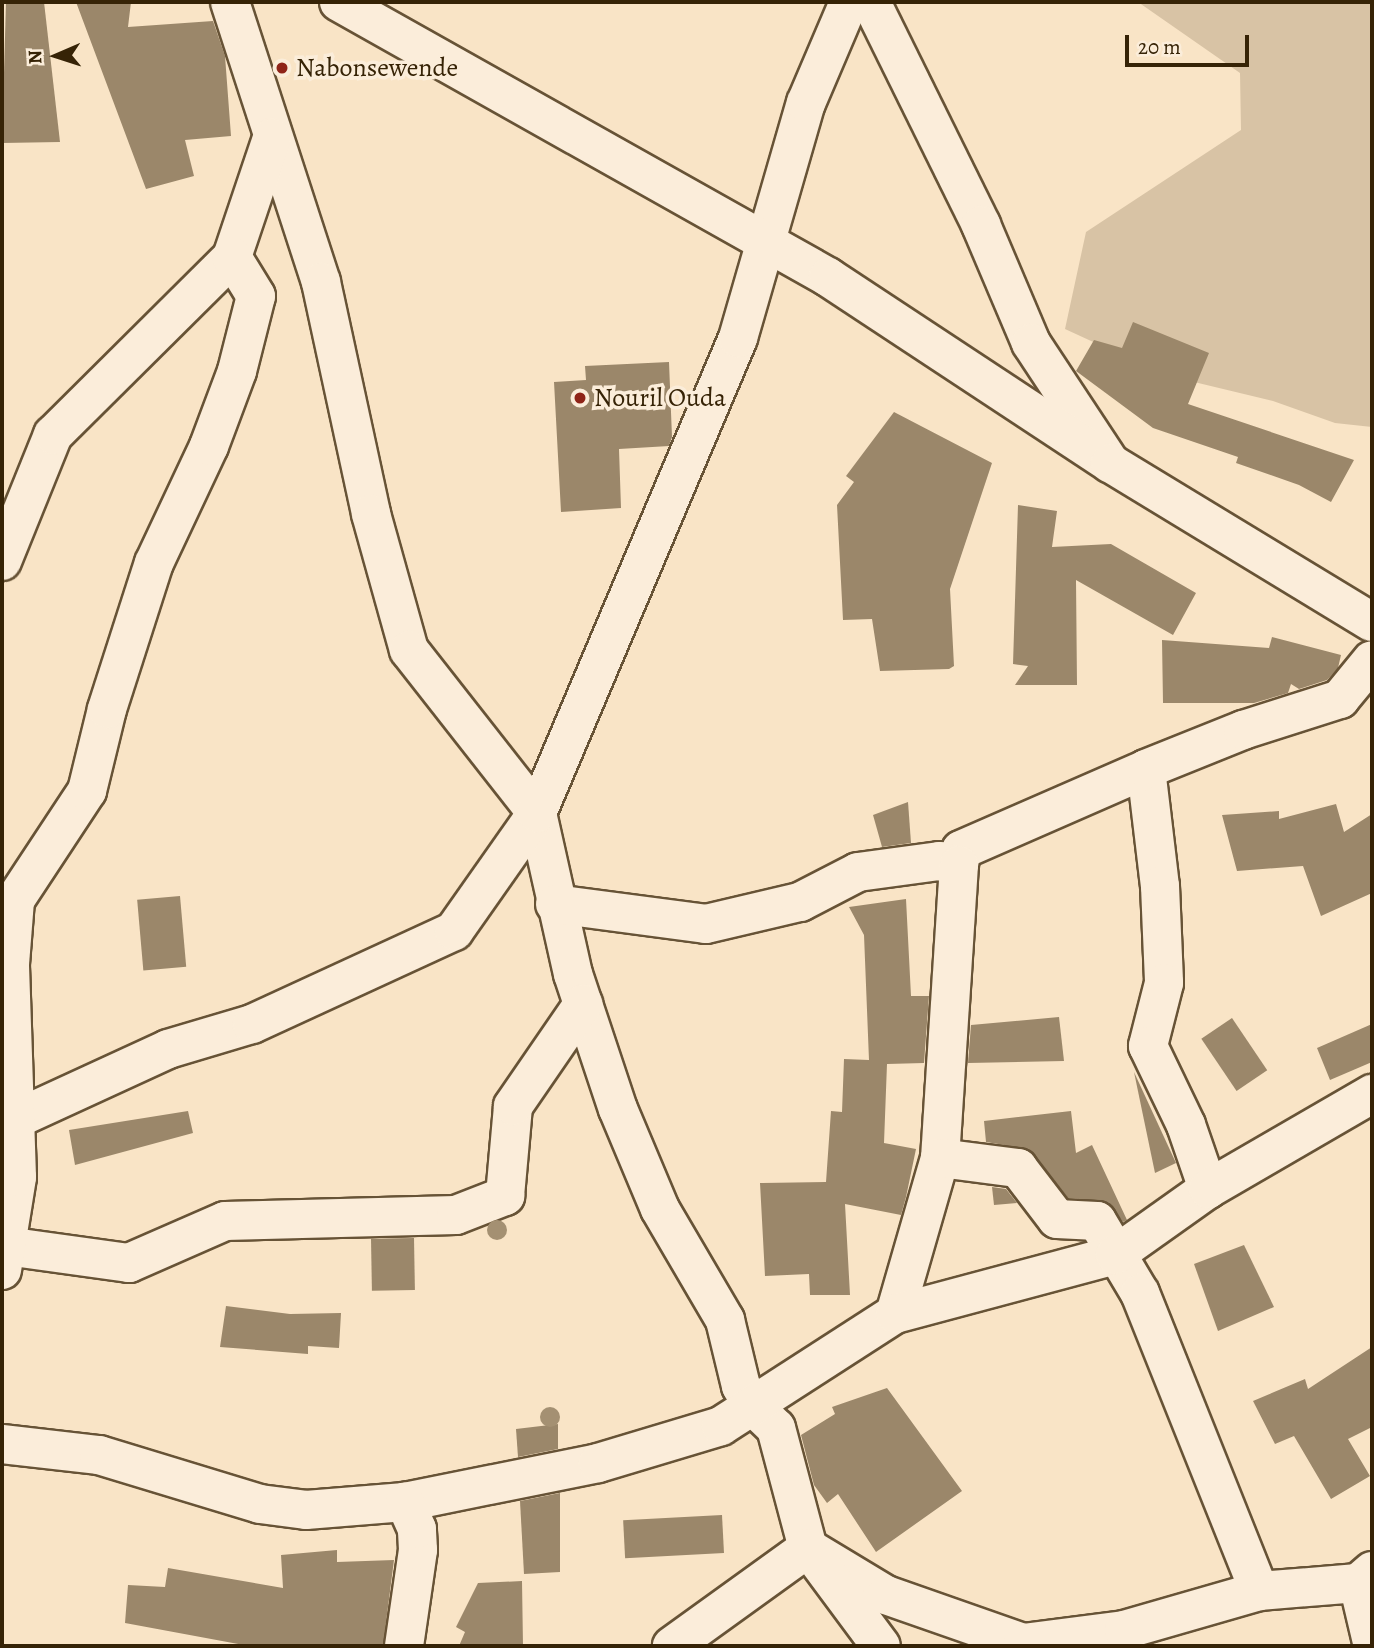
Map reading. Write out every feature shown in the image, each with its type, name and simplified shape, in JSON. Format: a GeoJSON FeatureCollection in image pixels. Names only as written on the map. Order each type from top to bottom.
{"type":"FeatureCollection","features":[{"type":"Feature","properties":{"kind":"street"},"geometry":{"type":"LineString","coordinates":[[230,2],[321,282],[371,514],[409,650],[537,813],[555,904],[583,1004],[618,1109],[660,1209],[725,1320],[741,1386],[752,1405],[776,1429],[808,1548],[881,1646]]}},
{"type":"Feature","properties":{"kind":"street"},"geometry":{"type":"LineString","coordinates":[[340,2],[828,277],[1110,463],[1372,622]]}},
{"type":"Feature","properties":{"kind":"street"},"geometry":{"type":"LineString","coordinates":[[9,1119],[168,1049],[251,1024],[454,931],[537,813],[738,338],[806,103],[849,2]]}},
{"type":"Feature","properties":{"kind":"street"},"geometry":{"type":"LineString","coordinates":[[871,2],[981,225],[1031,343],[1110,463]]}},
{"type":"Feature","properties":{"kind":"street"},"geometry":{"type":"LineString","coordinates":[[2,561],[53,435],[232,257],[272,138]]}},
{"type":"Feature","properties":{"kind":"street"},"geometry":{"type":"LineString","coordinates":[[232,257],[256,296],[237,371],[209,446],[154,563],[107,709],[87,791],[15,900],[7,990],[9,1119],[18,1177],[4,1258],[129,1263],[225,1221],[456,1215],[505,1196],[513,1106],[583,1004]]}},
{"type":"Feature","properties":{"kind":"street"},"geometry":{"type":"LineString","coordinates":[[895,1314],[940,1158],[961,850],[1243,730],[1340,699],[1372,660]]}},
{"type":"Feature","properties":{"kind":"street"},"geometry":{"type":"LineString","coordinates":[[1146,769],[1160,886],[1164,983],[1148,1046],[1186,1125],[1208,1189]]}},
{"type":"Feature","properties":{"kind":"street"},"geometry":{"type":"LineString","coordinates":[[555,904],[706,924],[800,902],[858,872],[939,861],[959,865]]}},
{"type":"Feature","properties":{"kind":"street"},"geometry":{"type":"LineString","coordinates":[[2,1444],[99,1455],[260,1504],[306,1510],[405,1502],[516,1482],[650,1450],[720,1426],[895,1314],[1115,1255],[1208,1189],[1372,1094]]}},
{"type":"Feature","properties":{"kind":"street"},"geometry":{"type":"LineString","coordinates":[[940,1158],[1018,1168],[1057,1219],[1097,1221],[1140,1293],[1259,1591]]}},
{"type":"Feature","properties":{"kind":"street"},"geometry":{"type":"LineString","coordinates":[[404,1646],[418,1550],[417,1529],[405,1502]]}},
{"type":"Feature","properties":{"kind":"street"},"geometry":{"type":"LineString","coordinates":[[808,1548],[887,1595],[1023,1643],[1124,1630],[1259,1591],[1365,1577],[1372,1634]]}},
{"type":"Feature","properties":{"kind":"street"},"geometry":{"type":"LineString","coordinates":[[672,1646],[808,1548]]}},
{"type":"Feature","properties":{"kind":"shaded area"},"geometry":{"type":"Polygon","coordinates":[[[1138,2],[1372,2],[1372,427],[1335,423],[1273,401],[1165,375],[1065,329],[1086,232],[1241,130],[1240,73],[1138,2]]]}},
{"type":"Feature","properties":{"kind":"building"},"geometry":{"type":"Polygon","coordinates":[[[6,2],[44,2],[60,142],[2,143],[6,2]]]}},
{"type":"Feature","properties":{"kind":"building"},"geometry":{"type":"Polygon","coordinates":[[[76,2],[131,2],[128,27],[213,21],[225,56],[231,136],[185,140],[194,176],[146,189],[76,2]]]}},
{"type":"Feature","properties":{"kind":"building"},"geometry":{"type":"Polygon","coordinates":[[[1133,322],[1209,353],[1188,404],[1354,460],[1331,502],[1299,485],[1236,463],[1238,457],[1153,428],[1076,371],[1094,340],[1122,348],[1133,322]]]}},
{"type":"Feature","properties":{"kind":"building"},"geometry":{"type":"Polygon","coordinates":[[[669,362],[672,437],[669,446],[619,449],[621,508],[561,512],[554,382],[586,380],[585,366],[669,362]]]}},
{"type":"Feature","properties":{"kind":"building"},"geometry":{"type":"Polygon","coordinates":[[[894,412],[992,463],[950,589],[954,666],[949,669],[880,671],[872,619],[843,620],[837,505],[854,482],[846,476],[894,412]]]}},
{"type":"Feature","properties":{"kind":"building"},"geometry":{"type":"Polygon","coordinates":[[[1018,505],[1057,511],[1052,547],[1111,544],[1196,593],[1173,635],[1076,580],[1077,685],[1015,685],[1028,666],[1013,664],[1018,505]]]}},
{"type":"Feature","properties":{"kind":"building"},"geometry":{"type":"Polygon","coordinates":[[[1272,637],[1341,655],[1338,668],[1327,680],[1299,689],[1291,684],[1288,693],[1254,703],[1163,703],[1162,640],[1269,648],[1272,637]]]}},
{"type":"Feature","properties":{"kind":"building"},"geometry":{"type":"Polygon","coordinates":[[[908,802],[911,843],[882,847],[873,815],[908,802]]]}},
{"type":"Feature","properties":{"kind":"building"},"geometry":{"type":"Polygon","coordinates":[[[1336,804],[1344,832],[1372,814],[1372,893],[1321,916],[1303,866],[1237,871],[1222,815],[1279,811],[1279,819],[1336,804]]]}},
{"type":"Feature","properties":{"kind":"building"},"geometry":{"type":"Polygon","coordinates":[[[180,896],[186,967],[143,970],[137,900],[180,896]]]}},
{"type":"Feature","properties":{"kind":"building"},"geometry":{"type":"Polygon","coordinates":[[[906,899],[911,996],[929,996],[924,1063],[887,1064],[884,1143],[916,1149],[906,1197],[901,1215],[845,1204],[850,1295],[810,1295],[809,1274],[765,1276],[760,1183],[826,1182],[831,1111],[842,1112],[844,1059],[869,1060],[864,935],[849,907],[906,899]]]}},
{"type":"Feature","properties":{"kind":"building"},"geometry":{"type":"Polygon","coordinates":[[[1059,1017],[1064,1061],[968,1063],[971,1025],[1059,1017]]]}},
{"type":"Feature","properties":{"kind":"building"},"geometry":{"type":"Polygon","coordinates":[[[1232,1018],[1267,1070],[1237,1091],[1201,1039],[1232,1018]]]}},
{"type":"Feature","properties":{"kind":"building"},"geometry":{"type":"Polygon","coordinates":[[[1372,1024],[1372,1062],[1330,1080],[1317,1048],[1372,1024]]]}},
{"type":"Feature","properties":{"kind":"building"},"geometry":{"type":"Polygon","coordinates":[[[1134,1072],[1176,1163],[1155,1173],[1134,1072]]]}},
{"type":"Feature","properties":{"kind":"building"},"geometry":{"type":"Polygon","coordinates":[[[188,1111],[193,1133],[75,1165],[69,1130],[188,1111]]]}},
{"type":"Feature","properties":{"kind":"building"},"geometry":{"type":"Polygon","coordinates":[[[1071,1111],[1076,1153],[1092,1145],[1127,1220],[1123,1222],[1108,1202],[1068,1198],[1029,1149],[986,1142],[984,1121],[1071,1111]]]}},
{"type":"Feature","properties":{"kind":"building"},"geometry":{"type":"Polygon","coordinates":[[[992,1187],[1006,1189],[1017,1203],[994,1205],[992,1187]]]}},
{"type":"Feature","properties":{"kind":"building"},"geometry":{"type":"Polygon","coordinates":[[[414,1238],[415,1290],[372,1291],[371,1239],[414,1238]]]}},
{"type":"Feature","properties":{"kind":"building"},"geometry":{"type":"Polygon","coordinates":[[[1244,1245],[1274,1307],[1218,1331],[1194,1264],[1244,1245]]]}},
{"type":"Feature","properties":{"kind":"building"},"geometry":{"type":"Polygon","coordinates":[[[226,1306],[290,1314],[341,1313],[339,1348],[308,1346],[308,1354],[220,1347],[226,1306]]]}},
{"type":"Feature","properties":{"kind":"building"},"geometry":{"type":"Polygon","coordinates":[[[1372,1347],[1372,1427],[1348,1439],[1370,1476],[1331,1499],[1294,1436],[1275,1444],[1253,1401],[1305,1379],[1308,1389],[1372,1347]]]}},
{"type":"Feature","properties":{"kind":"building"},"geometry":{"type":"Polygon","coordinates":[[[887,1388],[962,1491],[876,1552],[838,1494],[827,1503],[814,1485],[801,1435],[835,1414],[832,1407],[887,1388]]]}},
{"type":"Feature","properties":{"kind":"building"},"geometry":{"type":"Polygon","coordinates":[[[558,1424],[558,1449],[518,1457],[516,1429],[558,1424]]]}},
{"type":"Feature","properties":{"kind":"building"},"geometry":{"type":"Polygon","coordinates":[[[560,1493],[560,1572],[524,1574],[520,1501],[560,1493]]]}},
{"type":"Feature","properties":{"kind":"building"},"geometry":{"type":"Polygon","coordinates":[[[722,1515],[724,1553],[625,1558],[623,1520],[722,1515]]]}},
{"type":"Feature","properties":{"kind":"building"},"geometry":{"type":"Polygon","coordinates":[[[337,1550],[337,1562],[394,1560],[383,1646],[249,1646],[125,1623],[128,1585],[165,1587],[168,1568],[283,1588],[281,1555],[337,1550]]]}},
{"type":"Feature","properties":{"kind":"building"},"geometry":{"type":"Polygon","coordinates":[[[522,1581],[523,1646],[459,1646],[465,1632],[456,1627],[478,1583],[522,1581]]]}},
{"type":"Feature","properties":{"kind":"place","name":"Nabonsewende"},"geometry":{"type":"Point","coordinates":[282,68]}},
{"type":"Feature","properties":{"kind":"place","name":"Nouril Ouda"},"geometry":{"type":"Point","coordinates":[580,398]}}]}
